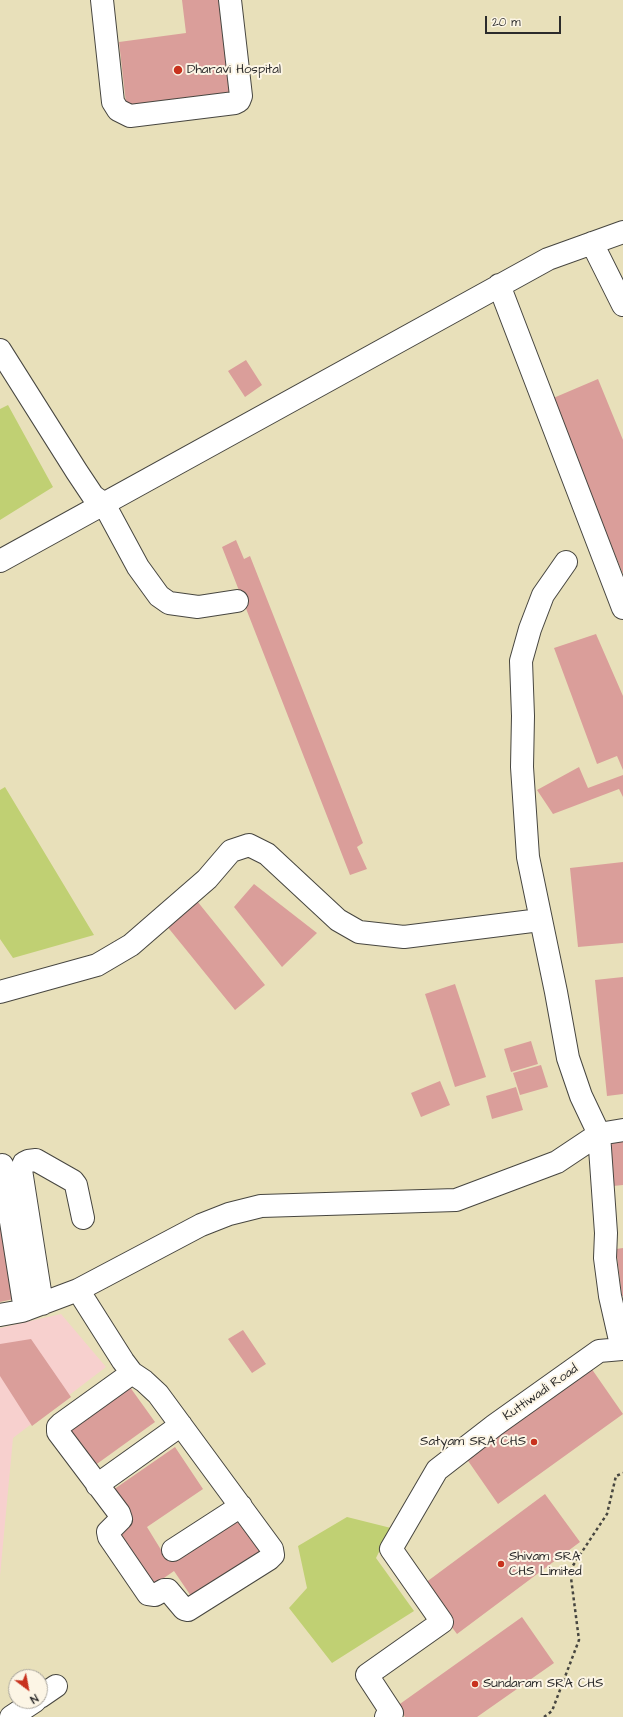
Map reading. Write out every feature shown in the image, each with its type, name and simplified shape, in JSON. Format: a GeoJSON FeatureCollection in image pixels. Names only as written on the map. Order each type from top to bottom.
{"type":"FeatureCollection","features":[{"type":"Feature","properties":{"kind":"street"},"geometry":{"type":"LineString","coordinates":[[102,0],[113,102],[118,110],[130,116],[235,103],[238,101],[241,96],[230,0]]}},
{"type":"Feature","properties":{"kind":"street"},"geometry":{"type":"LineString","coordinates":[[0,561],[548,259],[623,232]]}},
{"type":"Feature","properties":{"kind":"street"},"geometry":{"type":"LineString","coordinates":[[592,242],[623,305]]}},
{"type":"Feature","properties":{"kind":"street"},"geometry":{"type":"LineString","coordinates":[[499,285],[623,608]]}},
{"type":"Feature","properties":{"kind":"street"},"geometry":{"type":"LineString","coordinates":[[0,350],[93,496],[104,504],[138,566],[159,596],[169,603],[198,607],[237,601]]}},
{"type":"Feature","properties":{"kind":"street"},"geometry":{"type":"LineString","coordinates":[[566,562],[543,595],[530,629],[521,661],[523,716],[522,767],[528,857],[568,1058],[581,1096],[599,1134]]}},
{"type":"Feature","properties":{"kind":"street"},"geometry":{"type":"LineString","coordinates":[[0,992],[97,965],[131,945],[207,879],[231,851],[249,845],[267,854],[338,920],[359,932],[404,937],[540,920]]}},
{"type":"Feature","properties":{"kind":"street"},"geometry":{"type":"LineString","coordinates":[[0,1315],[33,1307],[78,1290],[201,1225],[228,1214],[261,1206],[456,1200],[556,1162],[599,1134],[623,1130]]}},
{"type":"Feature","properties":{"kind":"street","name":"Kuttiwadi Road"},"geometry":{"type":"LineString","coordinates":[[386,1717],[392,1713],[367,1674],[442,1622],[391,1549],[437,1470],[495,1425],[599,1351],[622,1349],[610,1296],[605,1258],[606,1233],[599,1134]]}},
{"type":"Feature","properties":{"kind":"street"},"geometry":{"type":"LineString","coordinates":[[33,1307],[21,1170],[24,1163],[36,1160],[73,1181],[76,1185],[83,1218]]}},
{"type":"Feature","properties":{"kind":"street"},"geometry":{"type":"LineString","coordinates":[[2,1165],[33,1307]]}},
{"type":"Feature","properties":{"kind":"street"},"geometry":{"type":"LineString","coordinates":[[78,1290],[132,1373],[144,1381],[158,1394],[272,1548],[273,1555],[188,1610],[184,1609],[168,1590],[164,1590],[155,1595],[148,1594],[109,1537],[108,1532],[121,1519],[58,1432],[58,1427],[132,1373]]}},
{"type":"Feature","properties":{"kind":"street"},"geometry":{"type":"LineString","coordinates":[[97,1485],[181,1425]]}},
{"type":"Feature","properties":{"kind":"street"},"geometry":{"type":"LineString","coordinates":[[174,1550],[241,1506]]}},
{"type":"Feature","properties":{"kind":"street"},"geometry":{"type":"LineString","coordinates":[[10,1717],[22,1709]]}},
{"type":"Feature","properties":{"kind":"path"},"geometry":{"type":"LineString","coordinates":[[544,1717],[552,1711],[579,1640],[570,1570],[607,1514],[616,1476],[623,1473]]}},
{"type":"Feature","properties":{"kind":"shaded area"},"geometry":{"type":"Polygon","coordinates":[[[61,1314],[106,1367],[13,1438],[0,1576],[0,1328],[61,1314]]]}},
{"type":"Feature","properties":{"kind":"green space"},"geometry":{"type":"Polygon","coordinates":[[[8,405],[53,487],[0,520],[0,409],[8,405]]]}},
{"type":"Feature","properties":{"kind":"green space"},"geometry":{"type":"Polygon","coordinates":[[[5,787],[94,935],[13,958],[0,939],[0,790],[5,787]]]}},
{"type":"Feature","properties":{"kind":"green space"},"geometry":{"type":"Polygon","coordinates":[[[347,1517],[391,1528],[376,1558],[414,1611],[332,1663],[289,1608],[307,1588],[298,1546],[347,1517]]]}},
{"type":"Feature","properties":{"kind":"building","name":"Dharavi Hospital"},"geometry":{"type":"Polygon","coordinates":[[[182,0],[225,0],[236,98],[127,112],[119,42],[186,33],[182,0]]]}},
{"type":"Feature","properties":{"kind":"building"},"geometry":{"type":"Polygon","coordinates":[[[246,360],[262,385],[245,397],[228,371],[246,360]]]}},
{"type":"Feature","properties":{"kind":"building"},"geometry":{"type":"Polygon","coordinates":[[[598,379],[623,440],[623,574],[551,399],[598,379]]]}},
{"type":"Feature","properties":{"kind":"building"},"geometry":{"type":"Polygon","coordinates":[[[236,540],[244,559],[250,556],[363,843],[357,847],[367,869],[350,875],[222,547],[236,540]]]}},
{"type":"Feature","properties":{"kind":"building"},"geometry":{"type":"Polygon","coordinates":[[[596,634],[623,696],[623,770],[617,756],[597,764],[554,648],[596,634]]]}},
{"type":"Feature","properties":{"kind":"building"},"geometry":{"type":"Polygon","coordinates":[[[579,767],[588,788],[623,775],[623,797],[619,789],[553,814],[537,790],[579,767]]]}},
{"type":"Feature","properties":{"kind":"building"},"geometry":{"type":"Polygon","coordinates":[[[623,862],[623,943],[578,947],[570,868],[623,862]]]}},
{"type":"Feature","properties":{"kind":"building"},"geometry":{"type":"Polygon","coordinates":[[[254,884],[317,933],[282,967],[234,907],[254,884]]]}},
{"type":"Feature","properties":{"kind":"building"},"geometry":{"type":"Polygon","coordinates":[[[197,901],[265,985],[235,1010],[166,925],[197,901]]]}},
{"type":"Feature","properties":{"kind":"building"},"geometry":{"type":"Polygon","coordinates":[[[623,977],[623,1094],[607,1096],[595,980],[623,977]]]}},
{"type":"Feature","properties":{"kind":"building"},"geometry":{"type":"Polygon","coordinates":[[[455,984],[486,1077],[455,1087],[425,994],[455,984]]]}},
{"type":"Feature","properties":{"kind":"building"},"geometry":{"type":"Polygon","coordinates":[[[531,1041],[538,1064],[511,1072],[504,1049],[531,1041]]]}},
{"type":"Feature","properties":{"kind":"building"},"geometry":{"type":"Polygon","coordinates":[[[541,1065],[548,1087],[520,1095],[513,1073],[541,1065]]]}},
{"type":"Feature","properties":{"kind":"building"},"geometry":{"type":"Polygon","coordinates":[[[440,1081],[450,1105],[421,1117],[411,1093],[440,1081]]]}},
{"type":"Feature","properties":{"kind":"building"},"geometry":{"type":"Polygon","coordinates":[[[516,1087],[523,1110],[492,1119],[486,1096],[516,1087]]]}},
{"type":"Feature","properties":{"kind":"building"},"geometry":{"type":"Polygon","coordinates":[[[623,1141],[623,1185],[613,1186],[608,1143],[623,1141]]]}},
{"type":"Feature","properties":{"kind":"building"},"geometry":{"type":"Polygon","coordinates":[[[0,1192],[18,1298],[0,1302],[0,1192]]]}},
{"type":"Feature","properties":{"kind":"building"},"geometry":{"type":"Polygon","coordinates":[[[623,1248],[623,1296],[622,1296],[616,1249],[623,1248]]]}},
{"type":"Feature","properties":{"kind":"building"},"geometry":{"type":"Polygon","coordinates":[[[243,1330],[266,1364],[252,1373],[228,1339],[243,1330]]]}},
{"type":"Feature","properties":{"kind":"building"},"geometry":{"type":"Polygon","coordinates":[[[31,1339],[71,1397],[32,1426],[0,1376],[0,1344],[31,1339]]]}},
{"type":"Feature","properties":{"kind":"building","name":"Satyam SRA CHS"},"geometry":{"type":"Polygon","coordinates":[[[589,1365],[623,1414],[498,1504],[464,1455],[589,1365]]]}},
{"type":"Feature","properties":{"kind":"building"},"geometry":{"type":"Polygon","coordinates":[[[127,1383],[155,1422],[94,1466],[63,1427],[127,1383]]]}},
{"type":"Feature","properties":{"kind":"building"},"geometry":{"type":"Polygon","coordinates":[[[175,1447],[203,1489],[147,1527],[166,1558],[238,1511],[266,1554],[195,1602],[174,1571],[151,1587],[116,1532],[110,1492],[175,1447]]]}},
{"type":"Feature","properties":{"kind":"building","name":"Shivam SRA CHS Limited"},"geometry":{"type":"Polygon","coordinates":[[[545,1494],[580,1542],[457,1634],[421,1586],[545,1494]]]}},
{"type":"Feature","properties":{"kind":"building","name":"Sundaram SRA CHS"},"geometry":{"type":"Polygon","coordinates":[[[522,1617],[554,1663],[477,1717],[405,1717],[397,1706],[522,1617]]]}},
{"type":"Feature","properties":{"kind":"place","name":"Dharavi Hospital"},"geometry":{"type":"Point","coordinates":[178,70]}},
{"type":"Feature","properties":{"kind":"place","name":"Satyam SRA CHS"},"geometry":{"type":"Point","coordinates":[534,1442]}},
{"type":"Feature","properties":{"kind":"place","name":"Shivam SRA CHS Limited"},"geometry":{"type":"Point","coordinates":[501,1564]}},
{"type":"Feature","properties":{"kind":"place","name":"Sundaram SRA CHS"},"geometry":{"type":"Point","coordinates":[475,1684]}}]}
